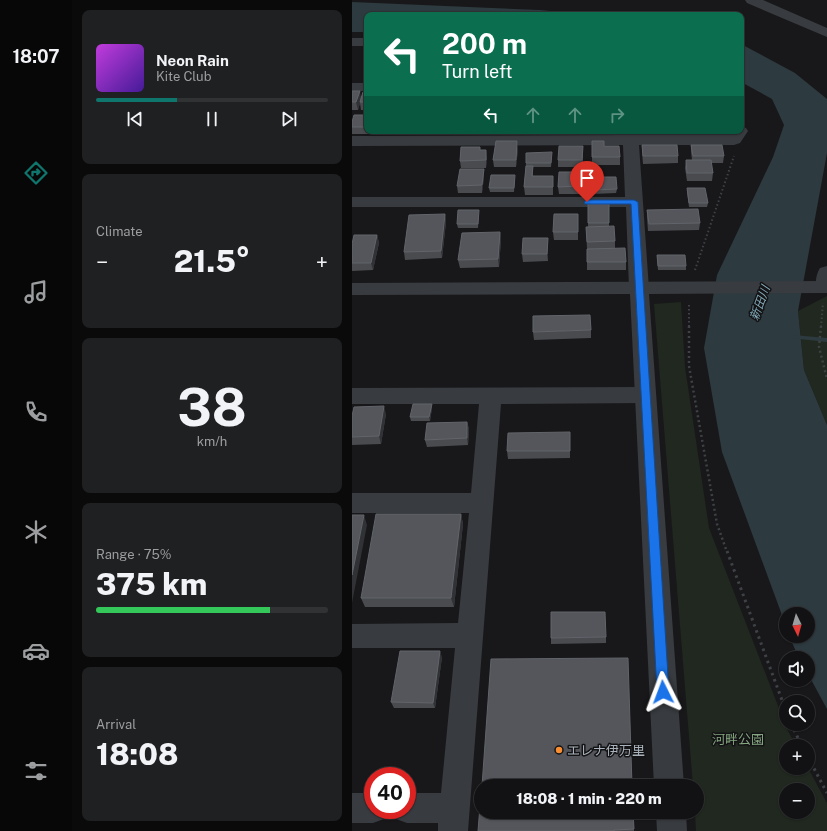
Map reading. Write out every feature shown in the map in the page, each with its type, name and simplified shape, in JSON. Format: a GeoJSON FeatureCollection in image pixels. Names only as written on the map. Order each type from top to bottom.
{"type":"FeatureCollection","features":[{"type":"Feature","properties":{"kind":"street"},"geometry":{"type":"LineString","coordinates":[[752,0],[823,27]]}},
{"type":"Feature","properties":{"kind":"street"},"geometry":{"type":"LineString","coordinates":[[352,42],[364,42]]}},
{"type":"Feature","properties":{"kind":"street"},"geometry":{"type":"LineString","coordinates":[[352,87],[364,87]]}},
{"type":"Feature","properties":{"kind":"street"},"geometry":{"type":"LineString","coordinates":[[352,141],[630,136],[737,136]]}},
{"type":"Feature","properties":{"kind":"street"},"geometry":{"type":"LineString","coordinates":[[630,136],[669,779]]}},
{"type":"Feature","properties":{"kind":"street"},"geometry":{"type":"LineString","coordinates":[[353,205],[634,202]]}},
{"type":"Feature","properties":{"kind":"street"},"geometry":{"type":"LineString","coordinates":[[352,289],[639,289],[826,282]]}},
{"type":"Feature","properties":{"kind":"street"},"geometry":{"type":"LineString","coordinates":[[416,810],[454,819],[491,395]]}},
{"type":"Feature","properties":{"kind":"street"},"geometry":{"type":"LineString","coordinates":[[352,396],[645,395]]}},
{"type":"Feature","properties":{"kind":"street"},"geometry":{"type":"LineString","coordinates":[[352,504],[481,503]]}},
{"type":"Feature","properties":{"kind":"street"},"geometry":{"type":"LineString","coordinates":[[352,636],[470,635]]}},
{"type":"Feature","properties":{"kind":"street"},"geometry":{"type":"LineString","coordinates":[[352,808],[364,808]]}},
{"type":"Feature","properties":{"kind":"street"},"geometry":{"type":"LineString","coordinates":[[671,819],[672,831]]}},
{"type":"Feature","properties":{"kind":"path"},"geometry":{"type":"LineString","coordinates":[[737,136],[737,147],[689,287],[689,366],[717,524],[780,695]]}},
{"type":"Feature","properties":{"kind":"path"},"geometry":{"type":"LineString","coordinates":[[826,282],[819,347],[827,379]]}},
{"type":"Feature","properties":{"kind":"path"},"geometry":{"type":"LineString","coordinates":[[815,770],[827,793]]}},
{"type":"Feature","properties":{"kind":"green space"},"geometry":{"type":"Polygon","coordinates":[[[827,296],[827,425],[804,370],[798,311],[827,296]]]}},
{"type":"Feature","properties":{"kind":"green space","name":"河畔公園"},"geometry":{"type":"Polygon","coordinates":[[[681,302],[685,367],[709,528],[779,708],[779,731],[788,731],[792,739],[779,739],[779,775],[812,775],[827,803],[827,831],[696,831],[695,819],[704,819],[704,779],[692,779],[654,304],[681,302]]]}},
{"type":"Feature","properties":{"kind":"water"},"geometry":{"type":"Polygon","coordinates":[[[352,2],[560,12],[364,12],[364,32],[352,32],[352,2]]]}},
{"type":"Feature","properties":{"kind":"water","name":"新田川"},"geometry":{"type":"Polygon","coordinates":[[[744,46],[795,73],[827,99],[827,153],[798,311],[804,370],[827,425],[827,709],[815,687],[815,651],[796,651],[792,643],[815,643],[815,607],[779,607],[722,452],[704,348],[717,275],[773,157],[784,125],[772,99],[744,84],[744,46]]]}},
{"type":"Feature","properties":{"kind":"building"},"geometry":{"type":"Polygon","coordinates":[[[352,91],[360,91],[356,102],[352,102],[352,91]]]}},
{"type":"Feature","properties":{"kind":"building"},"geometry":{"type":"Polygon","coordinates":[[[363,92],[364,92],[364,102],[360,102],[363,92]]]}},
{"type":"Feature","properties":{"kind":"building"},"geometry":{"type":"Polygon","coordinates":[[[354,115],[364,115],[364,127],[352,127],[354,115]]]}},
{"type":"Feature","properties":{"kind":"building"},"geometry":{"type":"Polygon","coordinates":[[[496,141],[517,141],[516,160],[493,160],[496,141]]]}},
{"type":"Feature","properties":{"kind":"building"},"geometry":{"type":"Polygon","coordinates":[[[592,141],[604,141],[604,146],[619,146],[620,157],[592,157],[592,141]]]}},
{"type":"Feature","properties":{"kind":"building"},"geometry":{"type":"Polygon","coordinates":[[[642,145],[677,145],[678,156],[643,156],[642,145]]]}},
{"type":"Feature","properties":{"kind":"building"},"geometry":{"type":"Polygon","coordinates":[[[691,145],[722,145],[724,156],[693,156],[691,145]]]}},
{"type":"Feature","properties":{"kind":"building"},"geometry":{"type":"Polygon","coordinates":[[[559,146],[583,146],[582,160],[558,160],[559,146]]]}},
{"type":"Feature","properties":{"kind":"building"},"geometry":{"type":"Polygon","coordinates":[[[461,147],[480,147],[480,150],[486,150],[486,160],[460,161],[461,147]]]}},
{"type":"Feature","properties":{"kind":"building"},"geometry":{"type":"Polygon","coordinates":[[[552,152],[551,163],[526,163],[526,153],[552,152]]]}},
{"type":"Feature","properties":{"kind":"building"},"geometry":{"type":"Polygon","coordinates":[[[686,160],[711,160],[713,173],[687,173],[686,160]]]}},
{"type":"Feature","properties":{"kind":"building"},"geometry":{"type":"Polygon","coordinates":[[[526,166],[533,166],[532,176],[553,176],[553,187],[524,187],[526,166]]]}},
{"type":"Feature","properties":{"kind":"building"},"geometry":{"type":"Polygon","coordinates":[[[460,169],[484,169],[482,185],[457,186],[460,169]]]}},
{"type":"Feature","properties":{"kind":"building"},"geometry":{"type":"Polygon","coordinates":[[[559,172],[583,172],[583,186],[558,187],[559,172]]]}},
{"type":"Feature","properties":{"kind":"building"},"geometry":{"type":"Polygon","coordinates":[[[491,175],[515,175],[514,188],[489,188],[491,175]]]}},
{"type":"Feature","properties":{"kind":"building"},"geometry":{"type":"Polygon","coordinates":[[[593,177],[616,177],[617,189],[593,190],[593,177]]]}},
{"type":"Feature","properties":{"kind":"building"},"geometry":{"type":"Polygon","coordinates":[[[687,188],[705,188],[708,203],[689,203],[687,188]]]}},
{"type":"Feature","properties":{"kind":"building"},"geometry":{"type":"Polygon","coordinates":[[[588,204],[609,204],[609,223],[588,223],[588,204]]]}},
{"type":"Feature","properties":{"kind":"building"},"geometry":{"type":"Polygon","coordinates":[[[698,209],[700,223],[649,224],[647,210],[698,209]]]}},
{"type":"Feature","properties":{"kind":"building"},"geometry":{"type":"Polygon","coordinates":[[[458,210],[479,210],[478,224],[457,224],[458,210]]]}},
{"type":"Feature","properties":{"kind":"building"},"geometry":{"type":"Polygon","coordinates":[[[445,214],[441,251],[404,252],[409,215],[445,214]]]}},
{"type":"Feature","properties":{"kind":"building"},"geometry":{"type":"Polygon","coordinates":[[[554,214],[578,214],[578,232],[553,232],[554,214]]]}},
{"type":"Feature","properties":{"kind":"building"},"geometry":{"type":"Polygon","coordinates":[[[614,226],[615,241],[587,242],[586,227],[614,226]]]}},
{"type":"Feature","properties":{"kind":"building"},"geometry":{"type":"Polygon","coordinates":[[[500,232],[498,259],[458,260],[462,233],[500,232]]]}},
{"type":"Feature","properties":{"kind":"building"},"geometry":{"type":"Polygon","coordinates":[[[354,235],[377,235],[371,263],[352,263],[352,244],[354,235]]]}},
{"type":"Feature","properties":{"kind":"building"},"geometry":{"type":"Polygon","coordinates":[[[523,238],[548,238],[547,254],[522,254],[523,238]]]}},
{"type":"Feature","properties":{"kind":"building"},"geometry":{"type":"Polygon","coordinates":[[[625,248],[626,262],[587,262],[587,249],[625,248]]]}},
{"type":"Feature","properties":{"kind":"building"},"geometry":{"type":"Polygon","coordinates":[[[657,255],[685,255],[686,266],[658,266],[657,255]]]}},
{"type":"Feature","properties":{"kind":"building"},"geometry":{"type":"Polygon","coordinates":[[[590,315],[591,330],[533,332],[533,316],[590,315]]]}},
{"type":"Feature","properties":{"kind":"building"},"geometry":{"type":"Polygon","coordinates":[[[413,404],[432,404],[429,417],[410,417],[413,404]]]}},
{"type":"Feature","properties":{"kind":"building"},"geometry":{"type":"Polygon","coordinates":[[[384,406],[379,436],[352,437],[352,416],[354,407],[384,406]]]}},
{"type":"Feature","properties":{"kind":"building"},"geometry":{"type":"Polygon","coordinates":[[[467,422],[467,438],[425,440],[427,423],[467,422]]]}},
{"type":"Feature","properties":{"kind":"building"},"geometry":{"type":"Polygon","coordinates":[[[570,432],[570,451],[507,451],[508,433],[570,432]]]}},
{"type":"Feature","properties":{"kind":"building"},"geometry":{"type":"Polygon","coordinates":[[[376,514],[461,514],[451,598],[361,598],[376,514]]]}},
{"type":"Feature","properties":{"kind":"building"},"geometry":{"type":"Polygon","coordinates":[[[352,515],[364,515],[352,575],[352,515]]]}},
{"type":"Feature","properties":{"kind":"building"},"geometry":{"type":"Polygon","coordinates":[[[551,612],[605,612],[606,637],[551,638],[551,612]]]}},
{"type":"Feature","properties":{"kind":"building"},"geometry":{"type":"Polygon","coordinates":[[[400,651],[440,651],[433,703],[391,702],[400,651]]]}},
{"type":"Feature","properties":{"kind":"building"},"geometry":{"type":"Polygon","coordinates":[[[628,658],[632,779],[482,779],[491,659],[628,658]]]}},
{"type":"Feature","properties":{"kind":"building"},"geometry":{"type":"Polygon","coordinates":[[[479,819],[633,819],[634,829],[614,831],[478,831],[479,819]]]}},
{"type":"Feature","properties":{"kind":"waterway"},"geometry":{"type":"LineString","coordinates":[[793,337],[827,340]]}},
{"type":"Feature","properties":{"kind":"place","name":"エレナ伊万里"},"geometry":{"type":"Point","coordinates":[559,750]}},
{"type":"Feature","properties":{"kind":"route"},"geometry":{"type":"LineString","coordinates":[[587,202],[634,202],[663,692]]}}]}
